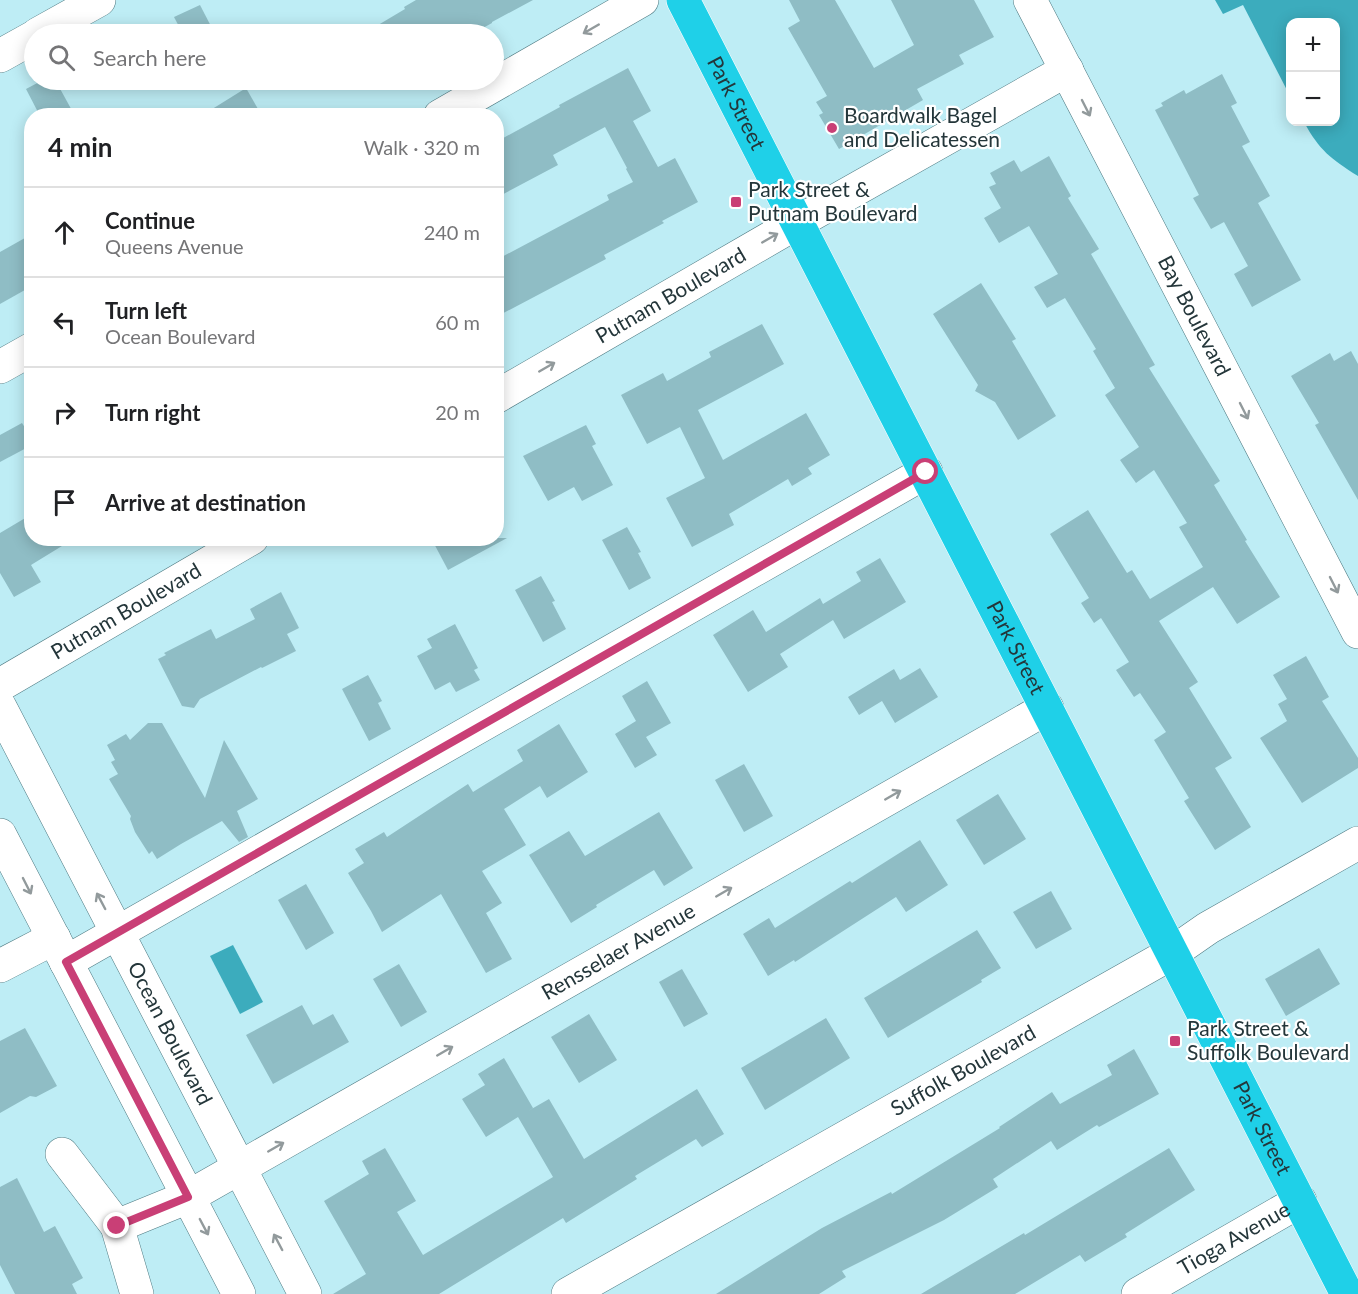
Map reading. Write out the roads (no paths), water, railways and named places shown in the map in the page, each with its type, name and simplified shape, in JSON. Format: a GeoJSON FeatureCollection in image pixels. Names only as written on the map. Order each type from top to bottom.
{"type":"FeatureCollection","features":[{"type":"Feature","properties":{"kind":"highway","name":"Park Street"},"geometry":{"type":"LineString","coordinates":[[683,0],[1347,1294]]}},
{"type":"Feature","properties":{"kind":"street"},"geometry":{"type":"LineString","coordinates":[[57,24],[99,0]]}},
{"type":"Feature","properties":{"kind":"street"},"geometry":{"type":"LineString","coordinates":[[504,79],[642,0]]}},
{"type":"Feature","properties":{"kind":"street","name":"Bay Boulevard"},"geometry":{"type":"LineString","coordinates":[[1030,0],[1358,632]]}},
{"type":"Feature","properties":{"kind":"street"},"geometry":{"type":"LineString","coordinates":[[0,56],[24,43]]}},
{"type":"Feature","properties":{"kind":"street","name":"Putnam Boulevard"},"geometry":{"type":"LineString","coordinates":[[504,392],[1067,70]]}},
{"type":"Feature","properties":{"kind":"street"},"geometry":{"type":"LineString","coordinates":[[454,108],[485,90]]}},
{"type":"Feature","properties":{"kind":"street"},"geometry":{"type":"LineString","coordinates":[[0,367],[24,354]]}},
{"type":"Feature","properties":{"kind":"street"},"geometry":{"type":"LineString","coordinates":[[0,966],[118,933],[926,472]]}},
{"type":"Feature","properties":{"kind":"street","name":"Putnam Boulevard"},"geometry":{"type":"LineString","coordinates":[[0,685],[238,546]]}},
{"type":"Feature","properties":{"kind":"street","name":"Ocean Boulevard"},"geometry":{"type":"LineString","coordinates":[[0,707],[305,1294]]}},
{"type":"Feature","properties":{"kind":"street","name":"Rensselaer Avenue"},"geometry":{"type":"LineString","coordinates":[[117,1226],[188,1197],[1047,708]]}},
{"type":"Feature","properties":{"kind":"street"},"geometry":{"type":"LineString","coordinates":[[0,835],[239,1294]]}},
{"type":"Feature","properties":{"kind":"street","name":"Suffolk Boulevard"},"geometry":{"type":"LineString","coordinates":[[568,1294],[1172,953],[1208,928],[1358,843]]}},
{"type":"Feature","properties":{"kind":"street"},"geometry":{"type":"LineString","coordinates":[[62,1154],[117,1226],[137,1294]]}},
{"type":"Feature","properties":{"kind":"street","name":"Tioga Avenue"},"geometry":{"type":"LineString","coordinates":[[1138,1294],[1300,1201]]}},
{"type":"Feature","properties":{"kind":"water"},"geometry":{"type":"Polygon","coordinates":[[[1215,0],[1358,0],[1358,176],[1326,153],[1306,126],[1340,126],[1340,18],[1286,18],[1286,88],[1243,5],[1223,14],[1215,0]]]}},
{"type":"Feature","properties":{"kind":"water"},"geometry":{"type":"Polygon","coordinates":[[[233,945],[263,1002],[240,1014],[210,956],[233,945]]]}},
{"type":"Feature","properties":{"kind":"place","name":"Boardwalk Bagel and Delicatessen"},"geometry":{"type":"Point","coordinates":[832,128]}},
{"type":"Feature","properties":{"kind":"place","name":"Park Street & Putnam Boulevard"},"geometry":{"type":"Point","coordinates":[736,202]}},
{"type":"Feature","properties":{"kind":"place","name":"Park Street & Suffolk Boulevard"},"geometry":{"type":"Point","coordinates":[1175,1041]}}]}
